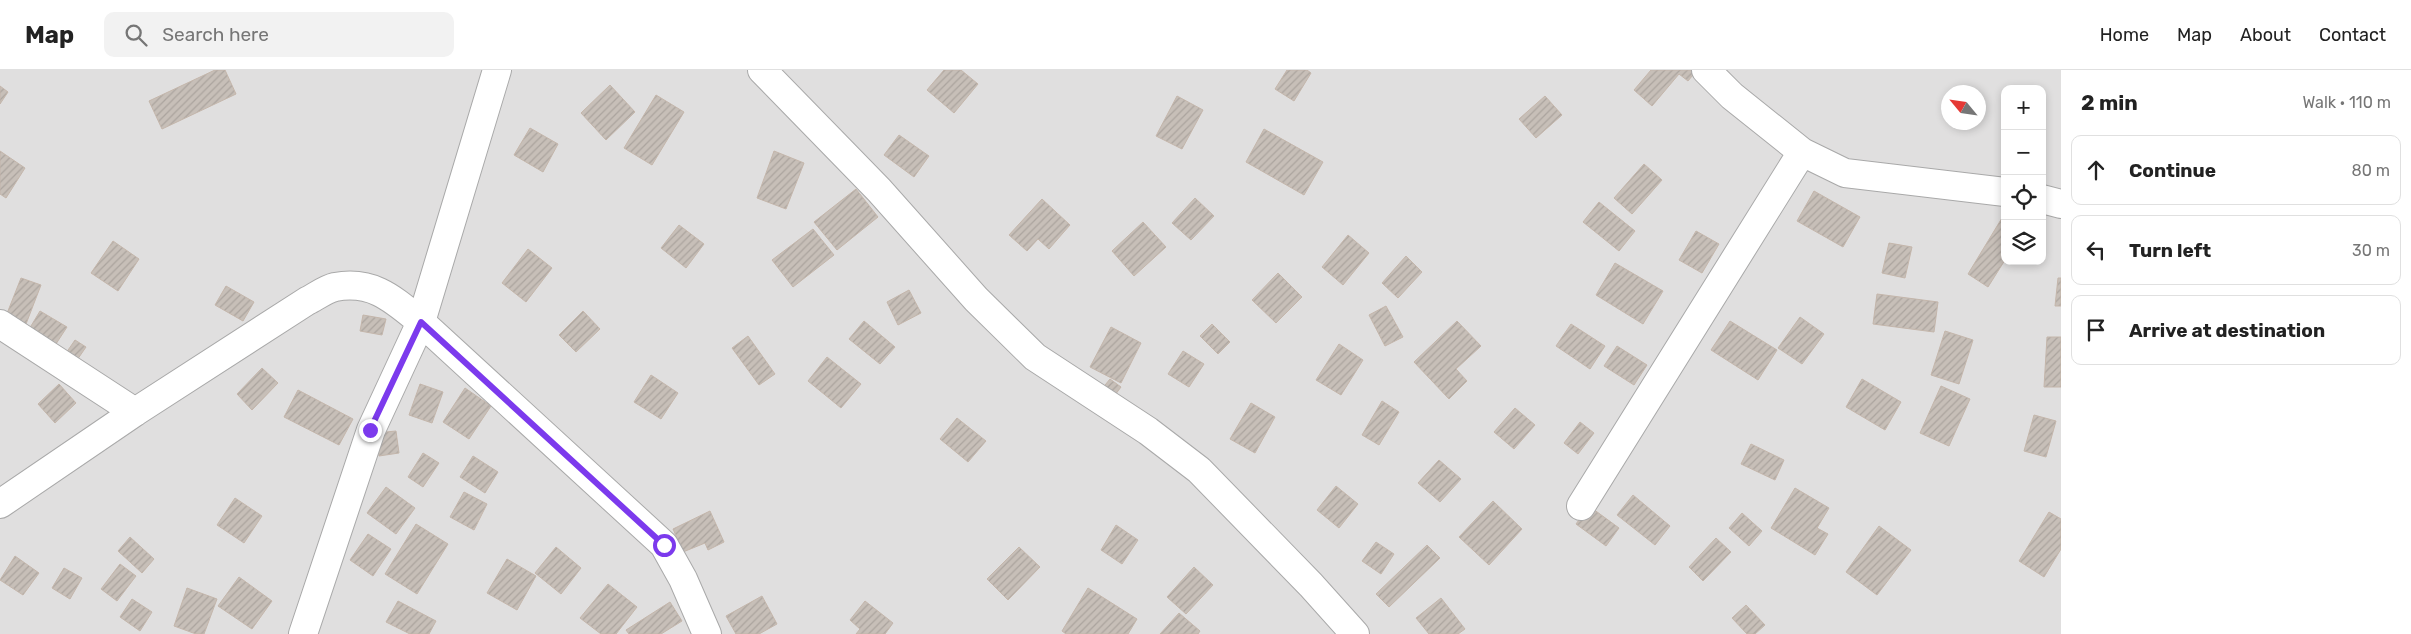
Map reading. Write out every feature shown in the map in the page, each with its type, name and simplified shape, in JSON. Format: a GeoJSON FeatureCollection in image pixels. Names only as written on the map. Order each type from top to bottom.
{"type":"FeatureCollection","features":[{"type":"Feature","properties":{"kind":"street"},"geometry":{"type":"LineString","coordinates":[[303,634],[370,430],[421,322],[497,70]]}},
{"type":"Feature","properties":{"kind":"street"},"geometry":{"type":"LineString","coordinates":[[762,70],[879,190],[976,299],[1035,358],[1148,431],[1199,470],[1311,584],[1355,634]]}},
{"type":"Feature","properties":{"kind":"street"},"geometry":{"type":"LineString","coordinates":[[1706,70],[1732,96],[1802,152],[1845,173],[2001,192]]}},
{"type":"Feature","properties":{"kind":"street"},"geometry":{"type":"LineString","coordinates":[[1581,506],[1802,152]]}},
{"type":"Feature","properties":{"kind":"street"},"geometry":{"type":"LineString","coordinates":[[2046,200],[2061,204]]}},
{"type":"Feature","properties":{"kind":"street"},"geometry":{"type":"LineString","coordinates":[[0,504],[135,412],[307,301],[333,288],[366,286],[392,298],[421,322],[664,545],[683,579],[707,634]]}},
{"type":"Feature","properties":{"kind":"street"},"geometry":{"type":"LineString","coordinates":[[0,324],[135,412]]}},
{"type":"Feature","properties":{"kind":"shaded area"},"geometry":{"type":"Polygon","coordinates":[[[0,70],[2061,70],[2061,634],[0,634],[0,70]]]}},
{"type":"Feature","properties":{"kind":"building"},"geometry":{"type":"Polygon","coordinates":[[[215,70],[225,70],[236,94],[162,129],[149,101],[215,70]]]}},
{"type":"Feature","properties":{"kind":"building"},"geometry":{"type":"Polygon","coordinates":[[[944,70],[961,70],[978,84],[954,113],[927,90],[944,70]]]}},
{"type":"Feature","properties":{"kind":"building"},"geometry":{"type":"Polygon","coordinates":[[[1287,70],[1307,70],[1311,73],[1294,101],[1275,89],[1287,70]]]}},
{"type":"Feature","properties":{"kind":"building"},"geometry":{"type":"Polygon","coordinates":[[[1651,70],[1697,70],[1688,81],[1679,74],[1652,106],[1634,90],[1651,70]]]}},
{"type":"Feature","properties":{"kind":"building"},"geometry":{"type":"Polygon","coordinates":[[[610,85],[635,112],[606,140],[581,113],[610,85]]]}},
{"type":"Feature","properties":{"kind":"building"},"geometry":{"type":"Polygon","coordinates":[[[0,86],[8,92],[0,104],[0,86]]]}},
{"type":"Feature","properties":{"kind":"building"},"geometry":{"type":"Polygon","coordinates":[[[656,95],[684,112],[652,165],[624,148],[656,95]]]}},
{"type":"Feature","properties":{"kind":"building"},"geometry":{"type":"Polygon","coordinates":[[[1177,96],[1203,110],[1182,149],[1156,136],[1177,96]]]}},
{"type":"Feature","properties":{"kind":"building"},"geometry":{"type":"Polygon","coordinates":[[[1545,96],[1562,115],[1536,138],[1519,119],[1545,96]]]}},
{"type":"Feature","properties":{"kind":"building"},"geometry":{"type":"Polygon","coordinates":[[[530,128],[558,144],[543,172],[514,155],[530,128]]]}},
{"type":"Feature","properties":{"kind":"building"},"geometry":{"type":"Polygon","coordinates":[[[1264,129],[1323,162],[1304,195],[1246,162],[1264,129]]]}},
{"type":"Feature","properties":{"kind":"building"},"geometry":{"type":"Polygon","coordinates":[[[899,135],[929,156],[914,177],[884,155],[899,135]]]}},
{"type":"Feature","properties":{"kind":"building"},"geometry":{"type":"Polygon","coordinates":[[[0,151],[25,168],[6,198],[0,194],[0,151]]]}},
{"type":"Feature","properties":{"kind":"building"},"geometry":{"type":"Polygon","coordinates":[[[774,151],[804,163],[786,209],[757,198],[774,151]]]}},
{"type":"Feature","properties":{"kind":"building"},"geometry":{"type":"Polygon","coordinates":[[[1644,164],[1662,180],[1632,214],[1614,198],[1644,164]]]}},
{"type":"Feature","properties":{"kind":"building"},"geometry":{"type":"Polygon","coordinates":[[[856,189],[878,217],[837,250],[814,222],[856,189]]]}},
{"type":"Feature","properties":{"kind":"building"},"geometry":{"type":"Polygon","coordinates":[[[1814,191],[1860,217],[1843,247],[1797,221],[1814,191]]]}},
{"type":"Feature","properties":{"kind":"building"},"geometry":{"type":"Polygon","coordinates":[[[1195,198],[1214,216],[1191,240],[1172,223],[1195,198]]]}},
{"type":"Feature","properties":{"kind":"building"},"geometry":{"type":"Polygon","coordinates":[[[1042,199],[1070,225],[1049,249],[1038,239],[1027,251],[1009,235],[1042,199]]]}},
{"type":"Feature","properties":{"kind":"building"},"geometry":{"type":"Polygon","coordinates":[[[1599,202],[1635,231],[1619,251],[1583,222],[1599,202]]]}},
{"type":"Feature","properties":{"kind":"building"},"geometry":{"type":"Polygon","coordinates":[[[2001,220],[2002,265],[1988,287],[1968,274],[2001,220]]]}},
{"type":"Feature","properties":{"kind":"building"},"geometry":{"type":"Polygon","coordinates":[[[1143,222],[1166,247],[1134,276],[1112,251],[1143,222]]]}},
{"type":"Feature","properties":{"kind":"building"},"geometry":{"type":"Polygon","coordinates":[[[679,225],[704,244],[686,268],[661,248],[679,225]]]}},
{"type":"Feature","properties":{"kind":"building"},"geometry":{"type":"Polygon","coordinates":[[[813,229],[834,255],[793,287],[772,260],[813,229]]]}},
{"type":"Feature","properties":{"kind":"building"},"geometry":{"type":"Polygon","coordinates":[[[1696,231],[1719,244],[1702,273],[1679,260],[1696,231]]]}},
{"type":"Feature","properties":{"kind":"building"},"geometry":{"type":"Polygon","coordinates":[[[1348,235],[1369,253],[1343,285],[1322,267],[1348,235]]]}},
{"type":"Feature","properties":{"kind":"building"},"geometry":{"type":"Polygon","coordinates":[[[113,241],[139,259],[118,291],[91,273],[113,241]]]}},
{"type":"Feature","properties":{"kind":"building"},"geometry":{"type":"Polygon","coordinates":[[[1889,243],[1912,247],[1905,278],[1882,273],[1889,243]]]}},
{"type":"Feature","properties":{"kind":"building"},"geometry":{"type":"Polygon","coordinates":[[[528,249],[552,268],[526,302],[502,283],[528,249]]]}},
{"type":"Feature","properties":{"kind":"building"},"geometry":{"type":"Polygon","coordinates":[[[1406,256],[1422,272],[1398,298],[1382,283],[1406,256]]]}},
{"type":"Feature","properties":{"kind":"building"},"geometry":{"type":"Polygon","coordinates":[[[1615,263],[1663,291],[1643,324],[1596,295],[1615,263]]]}},
{"type":"Feature","properties":{"kind":"building"},"geometry":{"type":"Polygon","coordinates":[[[1278,273],[1302,297],[1276,323],[1252,300],[1278,273]]]}},
{"type":"Feature","properties":{"kind":"building"},"geometry":{"type":"Polygon","coordinates":[[[21,278],[41,285],[26,324],[6,316],[21,278]]]}},
{"type":"Feature","properties":{"kind":"building"},"geometry":{"type":"Polygon","coordinates":[[[2058,278],[2061,278],[2061,306],[2055,306],[2058,278]]]}},
{"type":"Feature","properties":{"kind":"building"},"geometry":{"type":"Polygon","coordinates":[[[226,286],[254,302],[243,321],[215,305],[226,286]]]}},
{"type":"Feature","properties":{"kind":"building"},"geometry":{"type":"Polygon","coordinates":[[[909,290],[921,313],[898,325],[887,302],[909,290]]]}},
{"type":"Feature","properties":{"kind":"building"},"geometry":{"type":"Polygon","coordinates":[[[1877,294],[1938,302],[1934,332],[1873,324],[1877,294]]]}},
{"type":"Feature","properties":{"kind":"building"},"geometry":{"type":"Polygon","coordinates":[[[1386,306],[1403,337],[1385,346],[1369,315],[1386,306]]]}},
{"type":"Feature","properties":{"kind":"building"},"geometry":{"type":"Polygon","coordinates":[[[40,311],[67,327],[54,347],[28,331],[40,311]]]}},
{"type":"Feature","properties":{"kind":"building"},"geometry":{"type":"Polygon","coordinates":[[[583,311],[600,329],[576,352],[559,335],[583,311]]]}},
{"type":"Feature","properties":{"kind":"building"},"geometry":{"type":"Polygon","coordinates":[[[363,315],[386,319],[382,335],[360,331],[363,315]]]}},
{"type":"Feature","properties":{"kind":"building"},"geometry":{"type":"Polygon","coordinates":[[[1800,317],[1824,334],[1802,364],[1778,348],[1800,317]]]}},
{"type":"Feature","properties":{"kind":"building"},"geometry":{"type":"Polygon","coordinates":[[[864,321],[895,347],[880,364],[849,339],[864,321]]]}},
{"type":"Feature","properties":{"kind":"building"},"geometry":{"type":"Polygon","coordinates":[[[1457,321],[1481,346],[1456,369],[1467,381],[1449,399],[1414,362],[1457,321]]]}},
{"type":"Feature","properties":{"kind":"building"},"geometry":{"type":"Polygon","coordinates":[[[1730,321],[1777,350],[1758,380],[1711,350],[1730,321]]]}},
{"type":"Feature","properties":{"kind":"building"},"geometry":{"type":"Polygon","coordinates":[[[1212,324],[1230,342],[1218,354],[1200,336],[1212,324]]]}},
{"type":"Feature","properties":{"kind":"building"},"geometry":{"type":"Polygon","coordinates":[[[1571,324],[1605,346],[1590,369],[1556,346],[1571,324]]]}},
{"type":"Feature","properties":{"kind":"building"},"geometry":{"type":"Polygon","coordinates":[[[1111,327],[1141,343],[1121,383],[1090,367],[1111,327]]]}},
{"type":"Feature","properties":{"kind":"building"},"geometry":{"type":"Polygon","coordinates":[[[1945,331],[1973,340],[1959,384],[1931,375],[1945,331]]]}},
{"type":"Feature","properties":{"kind":"building"},"geometry":{"type":"Polygon","coordinates":[[[748,336],[775,374],[759,385],[732,348],[748,336]]]}},
{"type":"Feature","properties":{"kind":"building"},"geometry":{"type":"Polygon","coordinates":[[[2047,337],[2061,337],[2061,387],[2044,387],[2047,337]]]}},
{"type":"Feature","properties":{"kind":"building"},"geometry":{"type":"Polygon","coordinates":[[[75,340],[86,347],[75,363],[64,356],[75,340]]]}},
{"type":"Feature","properties":{"kind":"building"},"geometry":{"type":"Polygon","coordinates":[[[1339,344],[1363,360],[1341,395],[1316,380],[1339,344]]]}},
{"type":"Feature","properties":{"kind":"building"},"geometry":{"type":"Polygon","coordinates":[[[1617,346],[1647,365],[1634,385],[1604,366],[1617,346]]]}},
{"type":"Feature","properties":{"kind":"building"},"geometry":{"type":"Polygon","coordinates":[[[1183,351],[1204,364],[1189,387],[1168,374],[1183,351]]]}},
{"type":"Feature","properties":{"kind":"building"},"geometry":{"type":"Polygon","coordinates":[[[827,357],[861,384],[841,408],[808,381],[827,357]]]}},
{"type":"Feature","properties":{"kind":"building"},"geometry":{"type":"Polygon","coordinates":[[[262,368],[278,383],[252,410],[237,394],[262,368]]]}},
{"type":"Feature","properties":{"kind":"building"},"geometry":{"type":"Polygon","coordinates":[[[651,375],[678,393],[661,419],[634,402],[651,375]]]}},
{"type":"Feature","properties":{"kind":"building"},"geometry":{"type":"Polygon","coordinates":[[[1110,379],[1121,387],[1112,399],[1101,390],[1110,379]]]}},
{"type":"Feature","properties":{"kind":"building"},"geometry":{"type":"Polygon","coordinates":[[[1862,379],[1901,402],[1885,430],[1846,407],[1862,379]]]}},
{"type":"Feature","properties":{"kind":"building"},"geometry":{"type":"Polygon","coordinates":[[[59,384],[76,403],[55,423],[38,404],[59,384]]]}},
{"type":"Feature","properties":{"kind":"building"},"geometry":{"type":"Polygon","coordinates":[[[420,384],[443,392],[432,423],[409,415],[420,384]]]}},
{"type":"Feature","properties":{"kind":"building"},"geometry":{"type":"Polygon","coordinates":[[[1941,386],[1970,399],[1949,446],[1920,433],[1941,386]]]}},
{"type":"Feature","properties":{"kind":"building"},"geometry":{"type":"Polygon","coordinates":[[[465,388],[491,406],[469,439],[443,422],[465,388]]]}},
{"type":"Feature","properties":{"kind":"building"},"geometry":{"type":"Polygon","coordinates":[[[298,390],[353,419],[339,445],[284,417],[298,390]]]}},
{"type":"Feature","properties":{"kind":"building"},"geometry":{"type":"Polygon","coordinates":[[[1382,401],[1399,412],[1379,445],[1362,435],[1382,401]]]}},
{"type":"Feature","properties":{"kind":"building"},"geometry":{"type":"Polygon","coordinates":[[[1251,403],[1275,417],[1255,453],[1230,439],[1251,403]]]}},
{"type":"Feature","properties":{"kind":"building"},"geometry":{"type":"Polygon","coordinates":[[[1515,408],[1535,425],[1514,449],[1494,432],[1515,408]]]}},
{"type":"Feature","properties":{"kind":"building"},"geometry":{"type":"Polygon","coordinates":[[[2034,415],[2056,421],[2046,457],[2024,451],[2034,415]]]}},
{"type":"Feature","properties":{"kind":"building"},"geometry":{"type":"Polygon","coordinates":[[[957,418],[986,441],[968,462],[940,439],[957,418]]]}},
{"type":"Feature","properties":{"kind":"building"},"geometry":{"type":"Polygon","coordinates":[[[1580,422],[1594,433],[1578,454],[1564,443],[1580,422]]]}},
{"type":"Feature","properties":{"kind":"building"},"geometry":{"type":"Polygon","coordinates":[[[396,431],[399,453],[379,456],[376,433],[396,431]]]}},
{"type":"Feature","properties":{"kind":"building"},"geometry":{"type":"Polygon","coordinates":[[[1751,444],[1784,460],[1775,480],[1741,464],[1751,444]]]}},
{"type":"Feature","properties":{"kind":"building"},"geometry":{"type":"Polygon","coordinates":[[[423,453],[439,463],[423,487],[408,477],[423,453]]]}},
{"type":"Feature","properties":{"kind":"building"},"geometry":{"type":"Polygon","coordinates":[[[473,456],[498,472],[485,493],[460,477],[473,456]]]}},
{"type":"Feature","properties":{"kind":"building"},"geometry":{"type":"Polygon","coordinates":[[[1439,460],[1461,479],[1440,502],[1418,483],[1439,460]]]}},
{"type":"Feature","properties":{"kind":"building"},"geometry":{"type":"Polygon","coordinates":[[[1336,486],[1358,504],[1339,528],[1317,510],[1336,486]]]}},
{"type":"Feature","properties":{"kind":"building"},"geometry":{"type":"Polygon","coordinates":[[[386,487],[415,508],[396,534],[367,513],[386,487]]]}},
{"type":"Feature","properties":{"kind":"building"},"geometry":{"type":"Polygon","coordinates":[[[1795,488],[1829,508],[1817,528],[1828,534],[1815,555],[1771,528],[1795,488]]]}},
{"type":"Feature","properties":{"kind":"building"},"geometry":{"type":"Polygon","coordinates":[[[464,492],[487,504],[474,530],[450,517],[464,492]]]}},
{"type":"Feature","properties":{"kind":"building"},"geometry":{"type":"Polygon","coordinates":[[[1633,495],[1670,526],[1655,545],[1617,515],[1633,495]]]}},
{"type":"Feature","properties":{"kind":"building"},"geometry":{"type":"Polygon","coordinates":[[[235,498],[262,516],[244,543],[217,525],[235,498]]]}},
{"type":"Feature","properties":{"kind":"building"},"geometry":{"type":"Polygon","coordinates":[[[1493,501],[1522,529],[1489,565],[1459,537],[1493,501]]]}},
{"type":"Feature","properties":{"kind":"building"},"geometry":{"type":"Polygon","coordinates":[[[1589,506],[1619,528],[1606,546],[1576,524],[1589,506]]]}},
{"type":"Feature","properties":{"kind":"building"},"geometry":{"type":"Polygon","coordinates":[[[710,511],[724,542],[708,550],[705,543],[683,552],[673,529],[710,511]]]}},
{"type":"Feature","properties":{"kind":"building"},"geometry":{"type":"Polygon","coordinates":[[[2049,512],[2061,519],[2061,549],[2044,577],[2019,561],[2049,512]]]}},
{"type":"Feature","properties":{"kind":"building"},"geometry":{"type":"Polygon","coordinates":[[[1742,513],[1762,531],[1749,546],[1729,528],[1742,513]]]}},
{"type":"Feature","properties":{"kind":"building"},"geometry":{"type":"Polygon","coordinates":[[[416,524],[448,544],[417,594],[385,574],[416,524]]]}},
{"type":"Feature","properties":{"kind":"building"},"geometry":{"type":"Polygon","coordinates":[[[1116,525],[1138,540],[1122,564],[1101,550],[1116,525]]]}},
{"type":"Feature","properties":{"kind":"building"},"geometry":{"type":"Polygon","coordinates":[[[1879,526],[1911,550],[1877,595],[1846,572],[1879,526]]]}},
{"type":"Feature","properties":{"kind":"building"},"geometry":{"type":"Polygon","coordinates":[[[368,534],[391,549],[373,576],[350,560],[368,534]]]}},
{"type":"Feature","properties":{"kind":"building"},"geometry":{"type":"Polygon","coordinates":[[[130,537],[154,559],[142,573],[118,551],[130,537]]]}},
{"type":"Feature","properties":{"kind":"building"},"geometry":{"type":"Polygon","coordinates":[[[1716,538],[1731,552],[1703,581],[1689,567],[1716,538]]]}},
{"type":"Feature","properties":{"kind":"building"},"geometry":{"type":"Polygon","coordinates":[[[1376,542],[1394,554],[1381,574],[1362,561],[1376,542]]]}},
{"type":"Feature","properties":{"kind":"building"},"geometry":{"type":"Polygon","coordinates":[[[1427,545],[1440,558],[1389,607],[1376,594],[1427,545]]]}},
{"type":"Feature","properties":{"kind":"building"},"geometry":{"type":"Polygon","coordinates":[[[556,547],[581,568],[561,594],[535,573],[556,547]]]}},
{"type":"Feature","properties":{"kind":"building"},"geometry":{"type":"Polygon","coordinates":[[[1019,547],[1040,567],[1008,600],[987,579],[1019,547]]]}},
{"type":"Feature","properties":{"kind":"building"},"geometry":{"type":"Polygon","coordinates":[[[15,556],[39,573],[23,595],[0,580],[15,556]]]}},
{"type":"Feature","properties":{"kind":"building"},"geometry":{"type":"Polygon","coordinates":[[[507,559],[536,576],[517,610],[487,593],[507,559]]]}},
{"type":"Feature","properties":{"kind":"building"},"geometry":{"type":"Polygon","coordinates":[[[120,564],[136,576],[117,601],[101,589],[120,564]]]}},
{"type":"Feature","properties":{"kind":"building"},"geometry":{"type":"Polygon","coordinates":[[[1194,567],[1213,585],[1186,614],[1167,597],[1194,567]]]}},
{"type":"Feature","properties":{"kind":"building"},"geometry":{"type":"Polygon","coordinates":[[[64,568],[82,578],[70,599],[52,588],[64,568]]]}},
{"type":"Feature","properties":{"kind":"building"},"geometry":{"type":"Polygon","coordinates":[[[239,577],[272,601],[252,629],[218,606],[239,577]]]}},
{"type":"Feature","properties":{"kind":"building"},"geometry":{"type":"Polygon","coordinates":[[[608,584],[637,607],[616,634],[601,634],[580,618],[608,584]]]}},
{"type":"Feature","properties":{"kind":"building"},"geometry":{"type":"Polygon","coordinates":[[[187,588],[217,599],[204,634],[196,634],[174,626],[187,588]]]}},
{"type":"Feature","properties":{"kind":"building"},"geometry":{"type":"Polygon","coordinates":[[[1088,588],[1137,619],[1128,634],[1066,634],[1062,631],[1088,588]]]}},
{"type":"Feature","properties":{"kind":"building"},"geometry":{"type":"Polygon","coordinates":[[[762,596],[777,624],[759,634],[736,634],[726,616],[762,596]]]}},
{"type":"Feature","properties":{"kind":"building"},"geometry":{"type":"Polygon","coordinates":[[[1441,598],[1465,629],[1458,634],[1429,634],[1416,618],[1441,598]]]}},
{"type":"Feature","properties":{"kind":"building"},"geometry":{"type":"Polygon","coordinates":[[[132,599],[152,612],[140,631],[120,617],[132,599]]]}},
{"type":"Feature","properties":{"kind":"building"},"geometry":{"type":"Polygon","coordinates":[[[398,601],[436,621],[429,634],[410,634],[386,622],[398,601]]]}},
{"type":"Feature","properties":{"kind":"building"},"geometry":{"type":"Polygon","coordinates":[[[865,601],[893,623],[885,634],[856,634],[860,629],[850,620],[865,601]]]}},
{"type":"Feature","properties":{"kind":"building"},"geometry":{"type":"Polygon","coordinates":[[[670,602],[682,621],[661,634],[629,634],[626,630],[670,602]]]}},
{"type":"Feature","properties":{"kind":"building"},"geometry":{"type":"Polygon","coordinates":[[[1746,605],[1765,625],[1755,634],[1747,634],[1732,618],[1746,605]]]}},
{"type":"Feature","properties":{"kind":"building"},"geometry":{"type":"Polygon","coordinates":[[[1179,613],[1200,631],[1198,634],[1160,634],[1179,613]]]}},
{"type":"Feature","properties":{"kind":"route"},"geometry":{"type":"LineString","coordinates":[[370,430],[421,322],[664,545]]}}]}
